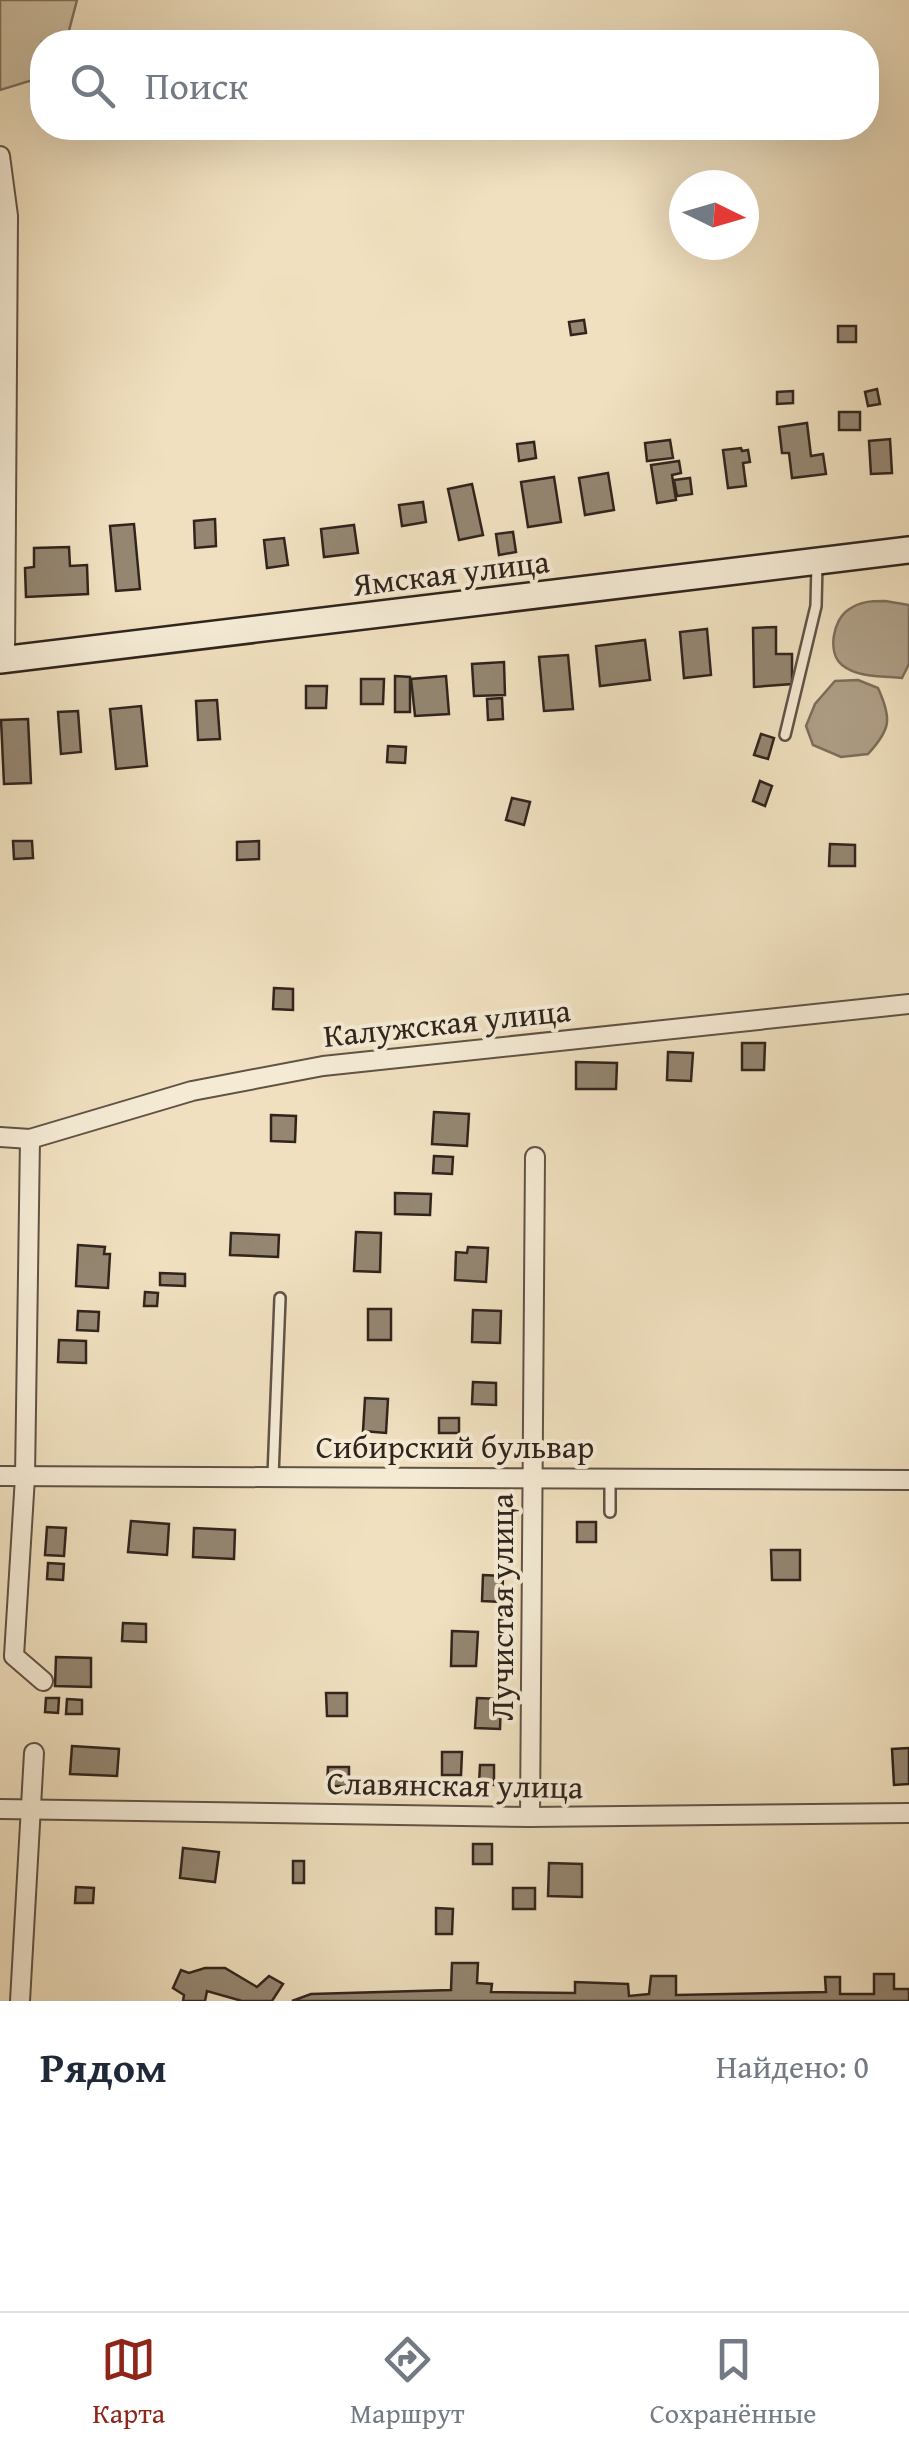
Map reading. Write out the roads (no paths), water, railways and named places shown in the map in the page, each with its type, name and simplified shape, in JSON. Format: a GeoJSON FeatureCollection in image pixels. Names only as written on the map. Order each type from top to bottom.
{"type":"FeatureCollection","features":[{"type":"Feature","properties":{"kind":"main road","name":"Ямская улица"},"geometry":{"type":"LineString","coordinates":[[3,660],[909,550]]}},
{"type":"Feature","properties":{"kind":"street"},"geometry":{"type":"LineString","coordinates":[[0,156],[8,216],[3,660]]}},
{"type":"Feature","properties":{"kind":"street","name":"Калужская улица"},"geometry":{"type":"LineString","coordinates":[[0,1137],[30,1139],[192,1091],[323,1066],[909,1004]]}},
{"type":"Feature","properties":{"kind":"street"},"geometry":{"type":"LineString","coordinates":[[30,1139],[25,1477],[14,1656],[43,1681]]}},
{"type":"Feature","properties":{"kind":"street","name":"Лучистая улица"},"geometry":{"type":"LineString","coordinates":[[530,1817],[535,1157]]}},
{"type":"Feature","properties":{"kind":"street","name":"Сибирский бульвар"},"geometry":{"type":"LineString","coordinates":[[0,1476],[909,1480]]}},
{"type":"Feature","properties":{"kind":"street"},"geometry":{"type":"LineString","coordinates":[[20,2001],[34,1752]]}},
{"type":"Feature","properties":{"kind":"street","name":"Славянская улица"},"geometry":{"type":"LineString","coordinates":[[0,1808],[530,1817],[909,1813]]}},
{"type":"Feature","properties":{"kind":"lane"},"geometry":{"type":"LineString","coordinates":[[785,736],[816,606],[816,561]]}},
{"type":"Feature","properties":{"kind":"lane"},"geometry":{"type":"LineString","coordinates":[[273,1476],[280,1298]]}},
{"type":"Feature","properties":{"kind":"lane"},"geometry":{"type":"LineString","coordinates":[[610,1478],[610,1512]]}}]}
